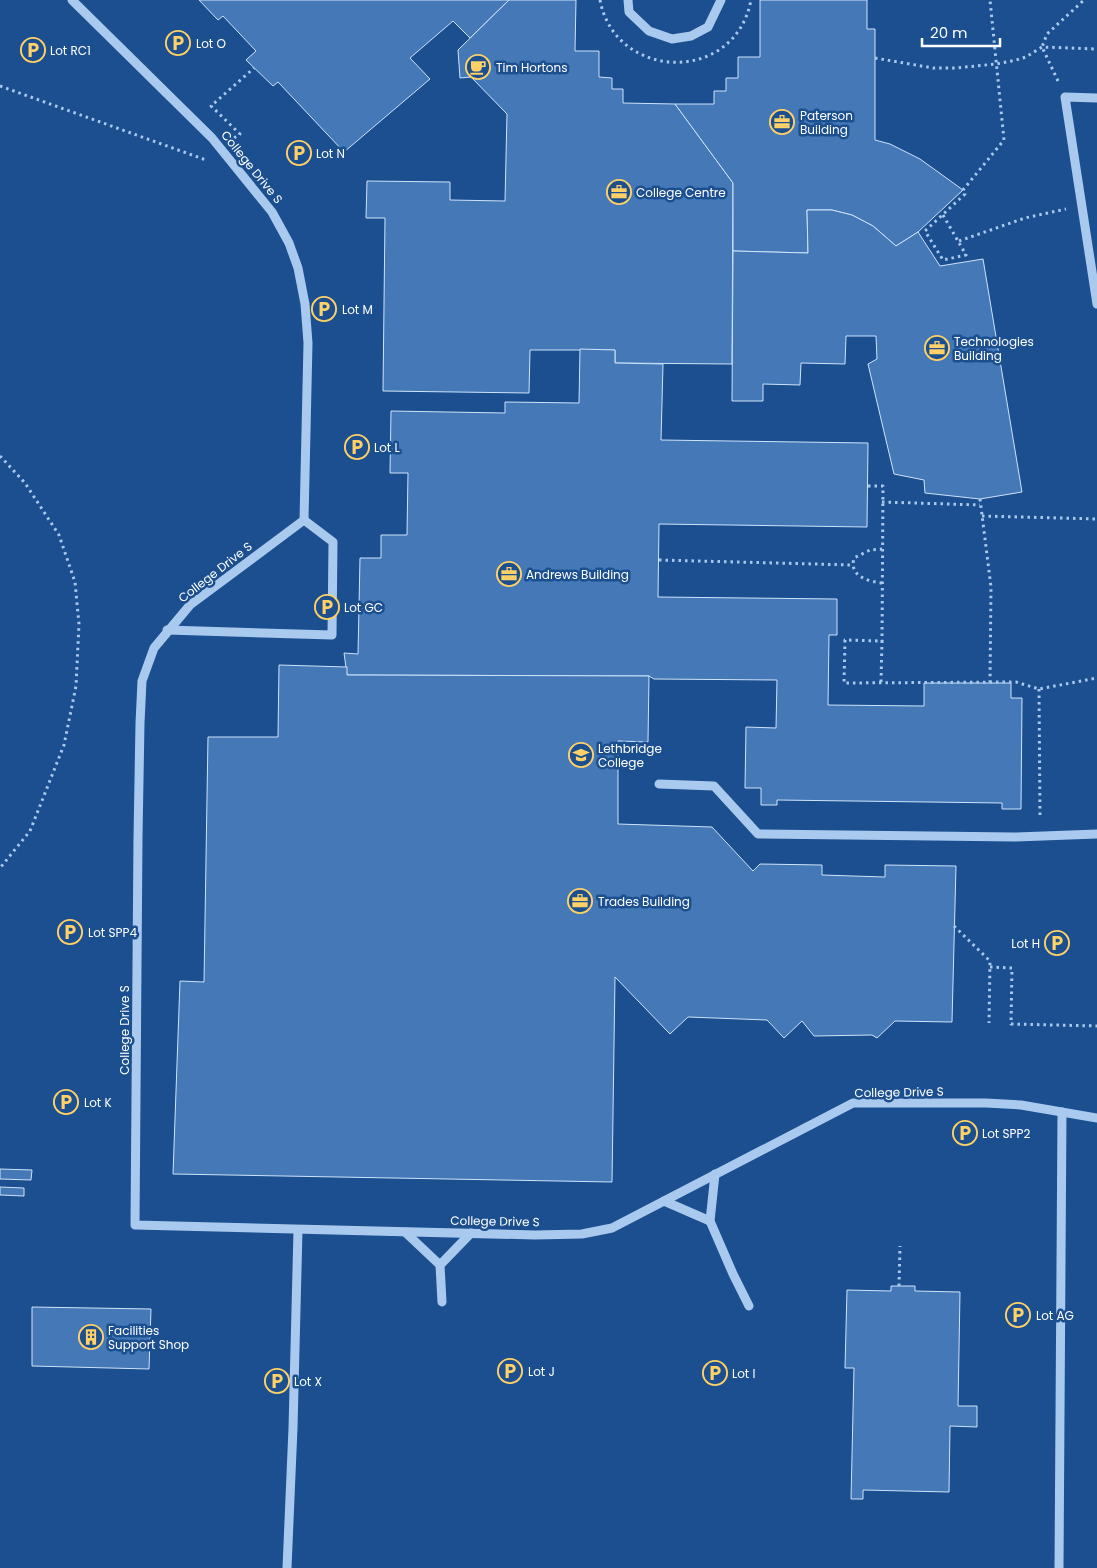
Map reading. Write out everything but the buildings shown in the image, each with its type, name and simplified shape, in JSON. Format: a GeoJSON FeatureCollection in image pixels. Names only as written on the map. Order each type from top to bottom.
{"type":"FeatureCollection","features":[{"type":"Feature","properties":{"kind":"street","name":"College Drive S"},"geometry":{"type":"LineString","coordinates":[[72,0],[212,138],[272,212],[289,243],[298,268],[305,304],[308,342],[304,520],[190,605],[154,648],[142,681],[135,1225],[298,1230],[582,1234],[612,1228],[853,1103],[986,1103],[1021,1105],[1097,1118]]}},
{"type":"Feature","properties":{"kind":"street"},"geometry":{"type":"LineString","coordinates":[[628,0],[629,12],[649,31],[672,39],[691,36],[708,27],[721,0]]}},
{"type":"Feature","properties":{"kind":"street"},"geometry":{"type":"LineString","coordinates":[[1097,98],[1065,97],[1097,304]]}},
{"type":"Feature","properties":{"kind":"street"},"geometry":{"type":"LineString","coordinates":[[168,630],[332,635],[333,542],[304,520]]}},
{"type":"Feature","properties":{"kind":"street"},"geometry":{"type":"LineString","coordinates":[[659,784],[714,786],[758,834],[1040,836],[1097,834]]}},
{"type":"Feature","properties":{"kind":"street"},"geometry":{"type":"LineString","coordinates":[[1059,1568],[1062,1112]]}},
{"type":"Feature","properties":{"kind":"street"},"geometry":{"type":"LineString","coordinates":[[715,1174],[710,1222],[749,1306]]}},
{"type":"Feature","properties":{"kind":"street"},"geometry":{"type":"LineString","coordinates":[[664,1201],[710,1222]]}},
{"type":"Feature","properties":{"kind":"street"},"geometry":{"type":"LineString","coordinates":[[287,1568],[298,1230]]}},
{"type":"Feature","properties":{"kind":"street"},"geometry":{"type":"LineString","coordinates":[[405,1232],[440,1265],[442,1302]]}},
{"type":"Feature","properties":{"kind":"street"},"geometry":{"type":"LineString","coordinates":[[440,1265],[471,1233]]}},
{"type":"Feature","properties":{"kind":"path"},"geometry":{"type":"LineString","coordinates":[[943,215],[966,255],[943,260],[924,231],[965,194],[962,190],[1004,140],[990,0]]}},
{"type":"Feature","properties":{"kind":"path"},"geometry":{"type":"LineString","coordinates":[[1042,47],[1047,34],[1084,0]]}},
{"type":"Feature","properties":{"kind":"path"},"geometry":{"type":"LineString","coordinates":[[875,58],[933,68],[996,64],[1026,57],[1042,47],[1097,49]]}},
{"type":"Feature","properties":{"kind":"path"},"geometry":{"type":"LineString","coordinates":[[0,86],[207,160],[240,134],[211,106],[254,68]]}},
{"type":"Feature","properties":{"kind":"path"},"geometry":{"type":"LineString","coordinates":[[958,241],[1026,218],[1082,206]]}},
{"type":"Feature","properties":{"kind":"path"},"geometry":{"type":"LineString","coordinates":[[0,456],[24,483],[59,535],[75,582],[79,624],[76,686],[64,745],[30,831],[0,868]]}},
{"type":"Feature","properties":{"kind":"path"},"geometry":{"type":"LineString","coordinates":[[868,486],[883,486],[881,682]]}},
{"type":"Feature","properties":{"kind":"path"},"geometry":{"type":"LineString","coordinates":[[980,499],[991,587],[990,682]]}},
{"type":"Feature","properties":{"kind":"path"},"geometry":{"type":"LineString","coordinates":[[882,502],[980,505]]}},
{"type":"Feature","properties":{"kind":"path"},"geometry":{"type":"LineString","coordinates":[[982,516],[1097,519]]}},
{"type":"Feature","properties":{"kind":"path"},"geometry":{"type":"LineString","coordinates":[[882,549],[862,553],[854,558],[852,565],[855,573],[869,581],[882,583]]}},
{"type":"Feature","properties":{"kind":"path"},"geometry":{"type":"LineString","coordinates":[[658,560],[852,565]]}},
{"type":"Feature","properties":{"kind":"path"},"geometry":{"type":"LineString","coordinates":[[882,641],[845,640],[844,682],[1016,682],[1039,688],[1097,678]]}},
{"type":"Feature","properties":{"kind":"path"},"geometry":{"type":"LineString","coordinates":[[1039,688],[1040,836]]}},
{"type":"Feature","properties":{"kind":"path"},"geometry":{"type":"LineString","coordinates":[[954,926],[990,961],[989,1023]]}},
{"type":"Feature","properties":{"kind":"path"},"geometry":{"type":"LineString","coordinates":[[990,968],[1012,968],[1011,1024],[1097,1026]]}},
{"type":"Feature","properties":{"kind":"path"},"geometry":{"type":"LineString","coordinates":[[899,1286],[900,1246]]}},
{"type":"Feature","properties":{"kind":"place","name":"Lot O"},"geometry":{"type":"Point","coordinates":[178,43]}},
{"type":"Feature","properties":{"kind":"place","name":"Lot RC1"},"geometry":{"type":"Point","coordinates":[33,50]}},
{"type":"Feature","properties":{"kind":"place","name":"Tim Hortons"},"geometry":{"type":"Point","coordinates":[478,67]}},
{"type":"Feature","properties":{"kind":"place","name":"Paterson Building"},"geometry":{"type":"Point","coordinates":[782,122]}},
{"type":"Feature","properties":{"kind":"place","name":"Lot N"},"geometry":{"type":"Point","coordinates":[299,153]}},
{"type":"Feature","properties":{"kind":"place","name":"College Centre"},"geometry":{"type":"Point","coordinates":[619,192]}},
{"type":"Feature","properties":{"kind":"place","name":"Lot M"},"geometry":{"type":"Point","coordinates":[324,309]}},
{"type":"Feature","properties":{"kind":"place","name":"Technologies Building"},"geometry":{"type":"Point","coordinates":[937,348]}},
{"type":"Feature","properties":{"kind":"place","name":"Lot L"},"geometry":{"type":"Point","coordinates":[357,447]}},
{"type":"Feature","properties":{"kind":"place","name":"Andrews Building"},"geometry":{"type":"Point","coordinates":[509,574]}},
{"type":"Feature","properties":{"kind":"place","name":"Lot GC"},"geometry":{"type":"Point","coordinates":[327,607]}},
{"type":"Feature","properties":{"kind":"place","name":"Lethbridge College"},"geometry":{"type":"Point","coordinates":[581,755]}},
{"type":"Feature","properties":{"kind":"place","name":"Trades Building"},"geometry":{"type":"Point","coordinates":[580,901]}},
{"type":"Feature","properties":{"kind":"place","name":"Lot SPP4"},"geometry":{"type":"Point","coordinates":[70,932]}},
{"type":"Feature","properties":{"kind":"place","name":"Lot H"},"geometry":{"type":"Point","coordinates":[1057,943]}},
{"type":"Feature","properties":{"kind":"place","name":"Lot K"},"geometry":{"type":"Point","coordinates":[66,1102]}},
{"type":"Feature","properties":{"kind":"place","name":"Lot SPP2"},"geometry":{"type":"Point","coordinates":[965,1133]}},
{"type":"Feature","properties":{"kind":"place","name":"Lot AG"},"geometry":{"type":"Point","coordinates":[1018,1315]}},
{"type":"Feature","properties":{"kind":"place","name":"Facilities Support Shop"},"geometry":{"type":"Point","coordinates":[91,1337]}},
{"type":"Feature","properties":{"kind":"place","name":"Lot J"},"geometry":{"type":"Point","coordinates":[510,1371]}},
{"type":"Feature","properties":{"kind":"place","name":"Lot I"},"geometry":{"type":"Point","coordinates":[715,1373]}},
{"type":"Feature","properties":{"kind":"place","name":"Lot X"},"geometry":{"type":"Point","coordinates":[277,1381]}}]}
